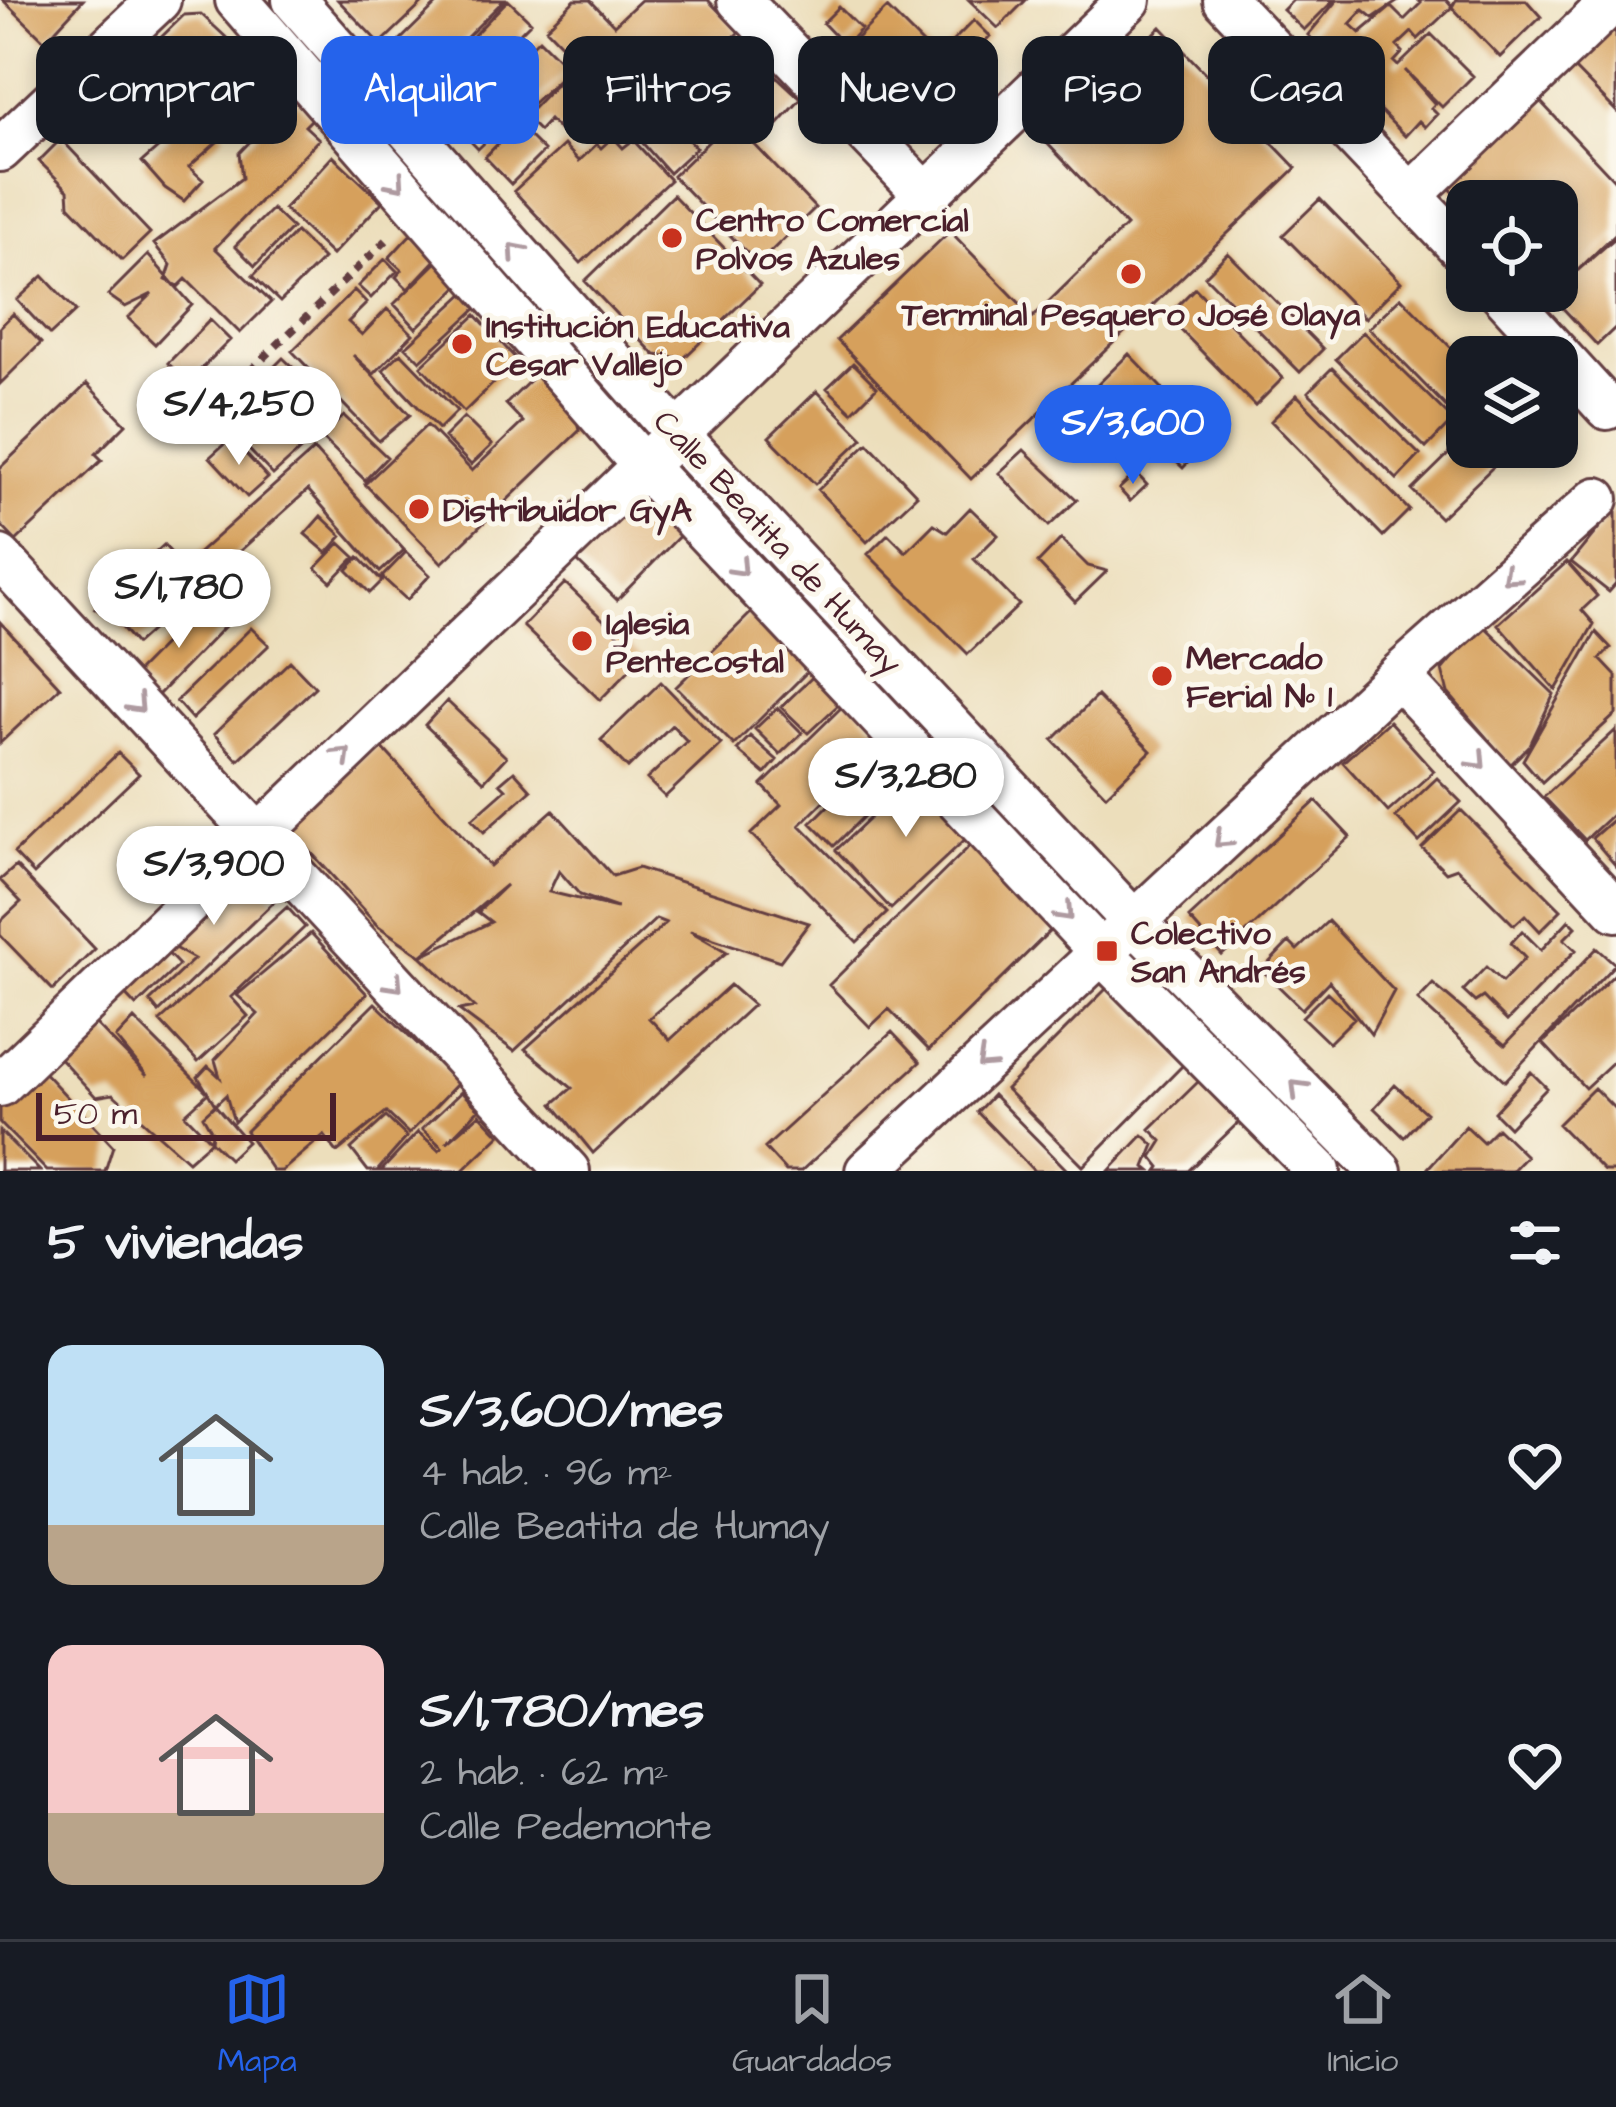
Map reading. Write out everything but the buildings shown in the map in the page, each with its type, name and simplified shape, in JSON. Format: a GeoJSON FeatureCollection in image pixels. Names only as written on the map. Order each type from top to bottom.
{"type":"FeatureCollection","features":[{"type":"Feature","properties":{"kind":"street"},"geometry":{"type":"LineString","coordinates":[[0,150],[158,0]]}},
{"type":"Feature","properties":{"kind":"street","name":"Calle Beatita de Humay"},"geometry":{"type":"LineString","coordinates":[[237,0],[644,466],[1102,953],[1319,1171]]}},
{"type":"Feature","properties":{"kind":"street","name":"Calle Beatita de Humay"},"geometry":{"type":"LineString","coordinates":[[294,0],[678,435],[1134,922],[1380,1171]]}},
{"type":"Feature","properties":{"kind":"street"},"geometry":{"type":"LineString","coordinates":[[739,0],[926,196]]}},
{"type":"Feature","properties":{"kind":"street"},"geometry":{"type":"LineString","coordinates":[[0,1085],[1129,0]]}},
{"type":"Feature","properties":{"kind":"street"},"geometry":{"type":"LineString","coordinates":[[1225,0],[1446,232]]}},
{"type":"Feature","properties":{"kind":"street"},"geometry":{"type":"LineString","coordinates":[[1412,194],[1614,0]]}},
{"type":"Feature","properties":{"kind":"street"},"geometry":{"type":"LineString","coordinates":[[1519,312],[1613,418]]}},
{"type":"Feature","properties":{"kind":"street"},"geometry":{"type":"LineString","coordinates":[[868,1171],[1398,676],[1610,486]]}},
{"type":"Feature","properties":{"kind":"street"},"geometry":{"type":"LineString","coordinates":[[0,557],[568,1171]]}},
{"type":"Feature","properties":{"kind":"street"},"geometry":{"type":"LineString","coordinates":[[1398,676],[1616,910]]}},
{"type":"Feature","properties":{"kind":"path"},"geometry":{"type":"LineString","coordinates":[[224,396],[419,209]]}},
{"type":"Feature","properties":{"kind":"place","name":"Centro Comercial Polvos Azules"},"geometry":{"type":"Point","coordinates":[672,238]}},
{"type":"Feature","properties":{"kind":"place","name":"Terminal Pesquero José Olaya"},"geometry":{"type":"Point","coordinates":[1131,274]}},
{"type":"Feature","properties":{"kind":"place","name":"Institución Educativa Cesar Vallejo"},"geometry":{"type":"Point","coordinates":[462,344]}},
{"type":"Feature","properties":{"kind":"place","name":"Distribuidor GyA"},"geometry":{"type":"Point","coordinates":[419,509]}},
{"type":"Feature","properties":{"kind":"place","name":"Iglesia Pentecostal"},"geometry":{"type":"Point","coordinates":[582,641]}},
{"type":"Feature","properties":{"kind":"place","name":"Mercado Ferial Nº 1"},"geometry":{"type":"Point","coordinates":[1162,676]}},
{"type":"Feature","properties":{"kind":"place","name":"Colectivo San Andrés"},"geometry":{"type":"Point","coordinates":[1107,951]}}]}
